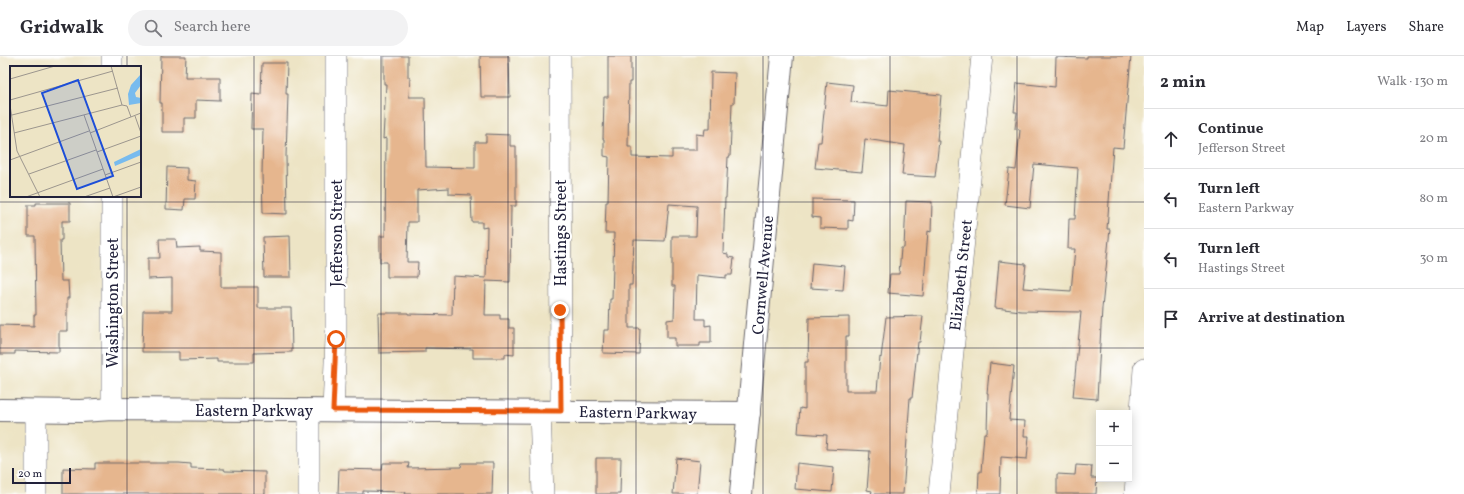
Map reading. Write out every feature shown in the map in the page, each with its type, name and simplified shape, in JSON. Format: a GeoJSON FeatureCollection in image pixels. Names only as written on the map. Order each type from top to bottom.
{"type":"FeatureCollection","features":[{"type":"Feature","properties":{"kind":"street","name":"Jefferson Street"},"geometry":{"type":"LineString","coordinates":[[333,410],[336,339],[336,56]]}},
{"type":"Feature","properties":{"kind":"street","name":"Hastings Street"},"geometry":{"type":"LineString","coordinates":[[543,494],[551,411],[560,56]]}},
{"type":"Feature","properties":{"kind":"street","name":"Cornwell Avenue"},"geometry":{"type":"LineString","coordinates":[[741,494],[782,56]]}},
{"type":"Feature","properties":{"kind":"street","name":"Elizabeth Street"},"geometry":{"type":"LineString","coordinates":[[939,494],[982,56]]}},
{"type":"Feature","properties":{"kind":"street","name":"Washington Street"},"geometry":{"type":"LineString","coordinates":[[112,197],[112,409]]}},
{"type":"Feature","properties":{"kind":"street"},"geometry":{"type":"LineString","coordinates":[[1135,494],[1144,369]]}},
{"type":"Feature","properties":{"kind":"street","name":"Eastern Parkway"},"geometry":{"type":"LineString","coordinates":[[0,410],[81,411],[112,409],[749,413]]}},
{"type":"Feature","properties":{"kind":"street"},"geometry":{"type":"LineString","coordinates":[[309,410],[309,494]]}},
{"type":"Feature","properties":{"kind":"street"},"geometry":{"type":"LineString","coordinates":[[36,411],[36,494]]}},
{"type":"Feature","properties":{"kind":"building"},"geometry":{"type":"Polygon","coordinates":[[[161,56],[186,56],[185,77],[220,77],[220,101],[196,100],[196,118],[184,118],[184,132],[162,132],[162,103],[160,103],[161,56]]]}},
{"type":"Feature","properties":{"kind":"building"},"geometry":{"type":"Polygon","coordinates":[[[384,56],[408,56],[408,77],[410,77],[409,97],[425,97],[426,167],[475,168],[475,142],[486,142],[486,134],[510,135],[510,146],[516,146],[516,206],[511,206],[510,282],[486,281],[485,315],[500,315],[500,319],[509,319],[509,328],[514,328],[514,355],[505,354],[505,358],[473,358],[473,349],[425,348],[425,352],[379,353],[378,313],[452,315],[453,276],[486,278],[487,227],[482,228],[482,222],[472,222],[471,195],[449,194],[449,188],[417,190],[417,222],[408,222],[407,262],[418,262],[417,277],[387,277],[387,262],[380,262],[380,236],[385,236],[386,138],[383,139],[386,84],[384,84],[384,56]]]}},
{"type":"Feature","properties":{"kind":"building"},"geometry":{"type":"Polygon","coordinates":[[[480,56],[509,56],[510,97],[481,97],[480,56]]]}},
{"type":"Feature","properties":{"kind":"building"},"geometry":{"type":"Polygon","coordinates":[[[608,56],[631,56],[628,147],[632,147],[632,157],[672,158],[672,150],[696,150],[696,134],[704,135],[705,129],[710,129],[711,72],[735,73],[734,103],[732,103],[730,157],[728,157],[725,198],[723,253],[728,254],[728,257],[734,258],[732,275],[726,275],[726,278],[697,275],[696,319],[705,319],[705,326],[711,325],[711,343],[700,343],[700,346],[675,346],[675,338],[667,338],[667,320],[674,319],[675,286],[672,286],[672,236],[696,236],[697,206],[669,204],[665,241],[634,240],[632,285],[629,285],[629,328],[640,328],[639,354],[603,353],[604,330],[609,330],[610,299],[612,299],[614,233],[605,233],[606,202],[608,202],[609,157],[604,156],[603,139],[604,97],[608,97],[608,56]]]}},
{"type":"Feature","properties":{"kind":"building"},"geometry":{"type":"Polygon","coordinates":[[[1087,56],[1131,56],[1123,148],[1113,147],[1107,229],[1110,229],[1102,308],[1097,399],[1073,397],[1081,312],[1021,311],[995,308],[999,261],[1026,264],[1023,288],[1071,291],[1075,249],[1068,249],[1069,219],[1075,219],[1078,168],[1034,164],[1030,208],[1005,205],[1009,169],[1016,170],[1020,130],[1015,129],[1017,112],[1014,112],[1017,83],[1055,87],[1056,57],[1087,58],[1087,56]]]}},
{"type":"Feature","properties":{"kind":"building"},"geometry":{"type":"Polygon","coordinates":[[[262,63],[287,63],[287,214],[263,213],[263,129],[251,129],[252,94],[261,95],[262,63]]]}},
{"type":"Feature","properties":{"kind":"building"},"geometry":{"type":"Polygon","coordinates":[[[827,82],[853,85],[851,102],[888,106],[889,90],[941,95],[937,141],[939,141],[935,177],[902,175],[905,145],[865,139],[862,172],[815,168],[818,142],[821,142],[827,82]]]}},
{"type":"Feature","properties":{"kind":"building"},"geometry":{"type":"Polygon","coordinates":[[[167,167],[187,168],[187,180],[196,181],[195,199],[185,199],[184,210],[166,209],[167,167]]]}},
{"type":"Feature","properties":{"kind":"building"},"geometry":{"type":"Polygon","coordinates":[[[812,199],[854,200],[853,221],[848,220],[848,229],[820,228],[820,218],[812,217],[812,199]]]}},
{"type":"Feature","properties":{"kind":"building"},"geometry":{"type":"Polygon","coordinates":[[[906,201],[932,202],[931,232],[928,231],[923,296],[888,293],[890,274],[899,274],[901,248],[904,248],[906,201]]]}},
{"type":"Feature","properties":{"kind":"building"},"geometry":{"type":"Polygon","coordinates":[[[36,203],[70,203],[70,221],[62,221],[62,240],[60,240],[61,281],[68,281],[69,298],[67,298],[67,331],[59,331],[59,352],[15,351],[15,354],[0,354],[0,325],[34,326],[34,315],[36,315],[35,236],[28,236],[28,205],[36,205],[36,203]]]}},
{"type":"Feature","properties":{"kind":"building"},"geometry":{"type":"Polygon","coordinates":[[[290,236],[291,277],[264,277],[263,237],[290,236]]]}},
{"type":"Feature","properties":{"kind":"building"},"geometry":{"type":"Polygon","coordinates":[[[159,239],[176,239],[177,248],[200,247],[200,251],[221,252],[221,287],[258,287],[258,308],[291,308],[292,352],[254,353],[254,362],[217,362],[217,359],[179,360],[179,352],[142,352],[143,311],[172,311],[172,278],[148,279],[148,258],[160,258],[159,239]]]}},
{"type":"Feature","properties":{"kind":"building"},"geometry":{"type":"Polygon","coordinates":[[[812,263],[845,266],[843,290],[810,288],[812,263]]]}},
{"type":"Feature","properties":{"kind":"building"},"geometry":{"type":"Polygon","coordinates":[[[923,316],[920,342],[918,342],[912,398],[910,398],[903,494],[871,494],[872,491],[867,490],[870,451],[826,449],[827,435],[798,433],[800,408],[805,409],[805,362],[808,362],[809,318],[849,317],[849,336],[846,336],[846,391],[877,391],[886,317],[923,316]]]}},
{"type":"Feature","properties":{"kind":"building"},"geometry":{"type":"Polygon","coordinates":[[[990,363],[1014,366],[1009,420],[1025,421],[1024,436],[1029,436],[1027,459],[1001,457],[1000,494],[978,494],[984,433],[987,433],[987,393],[990,363]]]}},
{"type":"Feature","properties":{"kind":"building"},"geometry":{"type":"Polygon","coordinates":[[[596,458],[621,458],[620,494],[596,494],[596,458]]]}},
{"type":"Feature","properties":{"kind":"building"},"geometry":{"type":"Polygon","coordinates":[[[676,458],[700,461],[697,494],[673,494],[676,458]]]}},
{"type":"Feature","properties":{"kind":"building"},"geometry":{"type":"Polygon","coordinates":[[[95,463],[179,463],[191,464],[191,468],[265,472],[265,494],[63,494],[63,468],[95,469],[95,463]]]}},
{"type":"Feature","properties":{"kind":"building"},"geometry":{"type":"Polygon","coordinates":[[[383,463],[409,463],[408,468],[461,467],[462,463],[493,463],[492,494],[405,494],[406,492],[363,491],[363,494],[338,494],[339,469],[382,470],[383,463]]]}},
{"type":"Feature","properties":{"kind":"building"},"geometry":{"type":"Polygon","coordinates":[[[797,463],[834,467],[832,492],[795,489],[797,463]]]}},
{"type":"Feature","properties":{"kind":"building"},"geometry":{"type":"Polygon","coordinates":[[[1076,465],[1092,466],[1091,478],[1096,478],[1096,494],[1057,494],[1057,474],[1075,475],[1076,465]]]}},
{"type":"Feature","properties":{"kind":"route"},"geometry":{"type":"LineString","coordinates":[[336,339],[333,410],[561,411],[560,310]]}}]}
